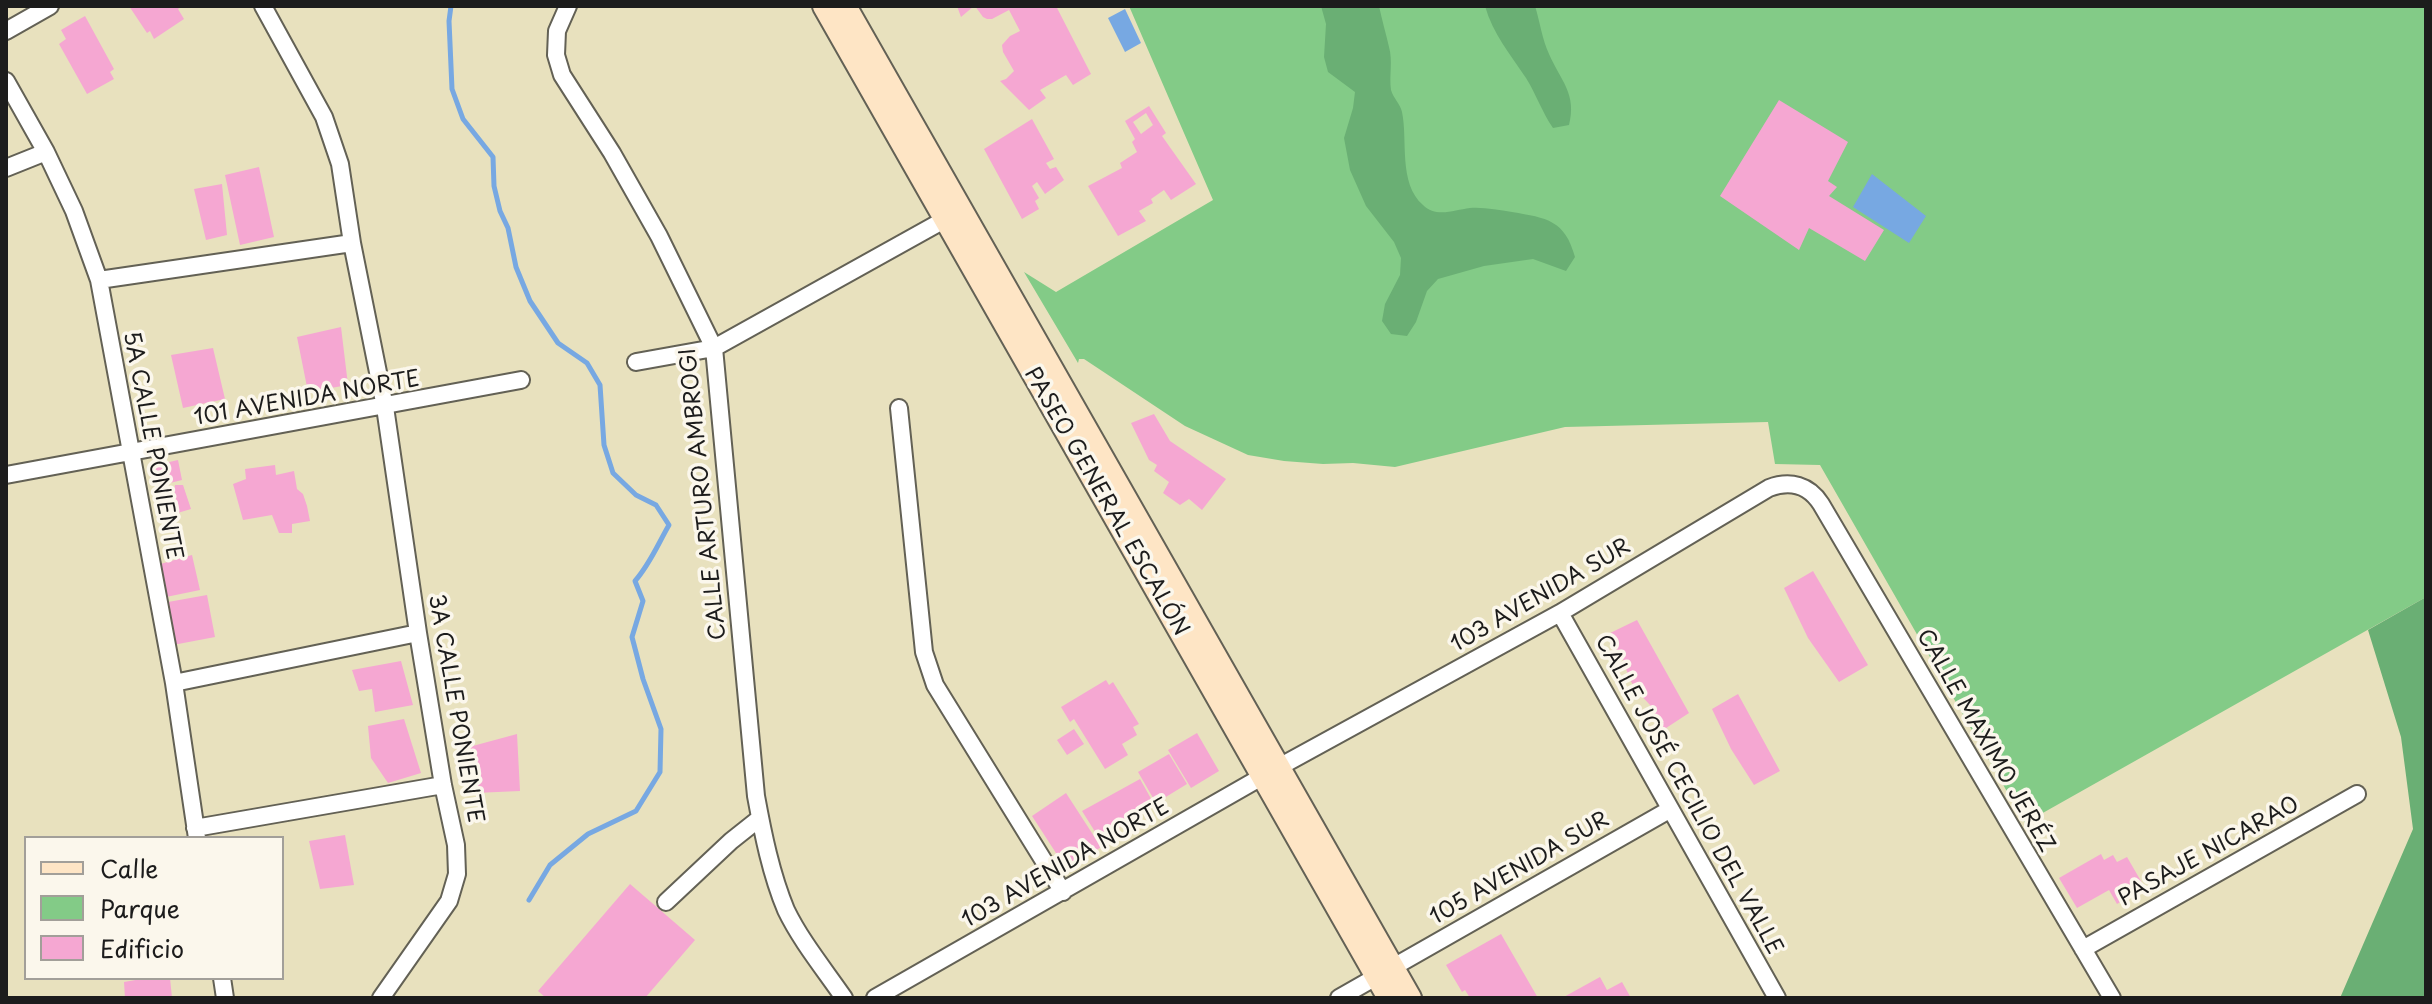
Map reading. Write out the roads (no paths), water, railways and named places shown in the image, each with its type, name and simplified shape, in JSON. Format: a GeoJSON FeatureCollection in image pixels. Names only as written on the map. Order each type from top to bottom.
{"type":"FeatureCollection","features":[{"type":"Feature","properties":{"kind":"street"},"geometry":{"type":"LineString","coordinates":[[6,31],[50,6]]}},
{"type":"Feature","properties":{"kind":"street","name":"3A CALLE PONIENTE"},"geometry":{"type":"LineString","coordinates":[[263,6],[317,102],[340,164],[352,243],[385,407],[418,633],[456,845],[457,874],[449,901],[381,998]]}},
{"type":"Feature","properties":{"kind":"street","name":"CALLE ARTURO AMBROGI"},"geometry":{"type":"LineString","coordinates":[[568,6],[557,31],[556,55],[562,75],[612,153],[659,236],[714,348],[760,818],[786,908],[797,930],[844,998]]}},
{"type":"Feature","properties":{"kind":"street","name":"PASEO GENERAL ESCALÓN"},"geometry":{"type":"LineString","coordinates":[[824,6],[954,215]]}},
{"type":"Feature","properties":{"kind":"street","name":"PASEO GENERAL ESCALÓN"},"geometry":{"type":"LineString","coordinates":[[845,6],[954,215],[1385,972],[1410,998]]}},
{"type":"Feature","properties":{"kind":"street","name":"5A CALLE PONIENTE"},"geometry":{"type":"LineString","coordinates":[[6,81],[46,152],[74,211],[99,280],[174,683],[196,833]]}},
{"type":"Feature","properties":{"kind":"street"},"geometry":{"type":"LineString","coordinates":[[6,168],[46,152]]}},
{"type":"Feature","properties":{"kind":"street"},"geometry":{"type":"LineString","coordinates":[[636,362],[714,348],[954,215]]}},
{"type":"Feature","properties":{"kind":"street"},"geometry":{"type":"LineString","coordinates":[[99,280],[352,243]]}},
{"type":"Feature","properties":{"kind":"street","name":"101 AVENIDA NORTE"},"geometry":{"type":"LineString","coordinates":[[6,475],[521,380]]}},
{"type":"Feature","properties":{"kind":"street"},"geometry":{"type":"LineString","coordinates":[[899,408],[922,630],[929,670],[935,685],[1063,892]]}},
{"type":"Feature","properties":{"kind":"street","name":"103 AVENIDA SUR"},"geometry":{"type":"LineString","coordinates":[[1271,771],[1560,613],[1769,488],[1783,484],[1800,486],[1821,504]]}},
{"type":"Feature","properties":{"kind":"street","name":"CALLE MAXIMO JERÉZ"},"geometry":{"type":"LineString","coordinates":[[1821,504],[2112,998]]}},
{"type":"Feature","properties":{"kind":"street","name":"CALLE JOSÉ CECILIO DEL VALLE"},"geometry":{"type":"LineString","coordinates":[[1560,613],[1777,998]]}},
{"type":"Feature","properties":{"kind":"street"},"geometry":{"type":"LineString","coordinates":[[174,683],[418,633]]}},
{"type":"Feature","properties":{"kind":"street","name":"103 AVENIDA NORTE"},"geometry":{"type":"LineString","coordinates":[[875,998],[1271,771]]}},
{"type":"Feature","properties":{"kind":"street"},"geometry":{"type":"LineString","coordinates":[[196,833],[443,785]]}},
{"type":"Feature","properties":{"kind":"street","name":"PASAJE NICARAO"},"geometry":{"type":"LineString","coordinates":[[2083,949],[2357,794]]}},
{"type":"Feature","properties":{"kind":"street","name":"105 AVENIDA SUR"},"geometry":{"type":"LineString","coordinates":[[1339,998],[1669,810]]}},
{"type":"Feature","properties":{"kind":"street"},"geometry":{"type":"LineString","coordinates":[[666,902],[760,818]]}},
{"type":"Feature","properties":{"kind":"street","name":"PASEO GENERAL ESCALÓN"},"geometry":{"type":"LineString","coordinates":[[1385,972],[1389,998]]}},
{"type":"Feature","properties":{"kind":"water"},"geometry":{"type":"Polygon","coordinates":[[[1125,9],[1141,43],[1125,52],[1108,18],[1125,9]]]}},
{"type":"Feature","properties":{"kind":"water"},"geometry":{"type":"Polygon","coordinates":[[[1872,174],[1926,216],[1909,243],[1853,207],[1872,174]]]}},
{"type":"Feature","properties":{"kind":"waterway"},"geometry":{"type":"LineString","coordinates":[[451,6],[452,89],[463,119],[493,157],[494,186],[500,211],[508,228],[516,267],[530,301],[558,343],[587,363],[600,385],[604,445],[613,473],[636,495],[656,505],[669,525],[635,581],[643,601],[632,637],[661,729],[660,772],[636,811],[588,834],[550,865],[529,900]]}}]}
